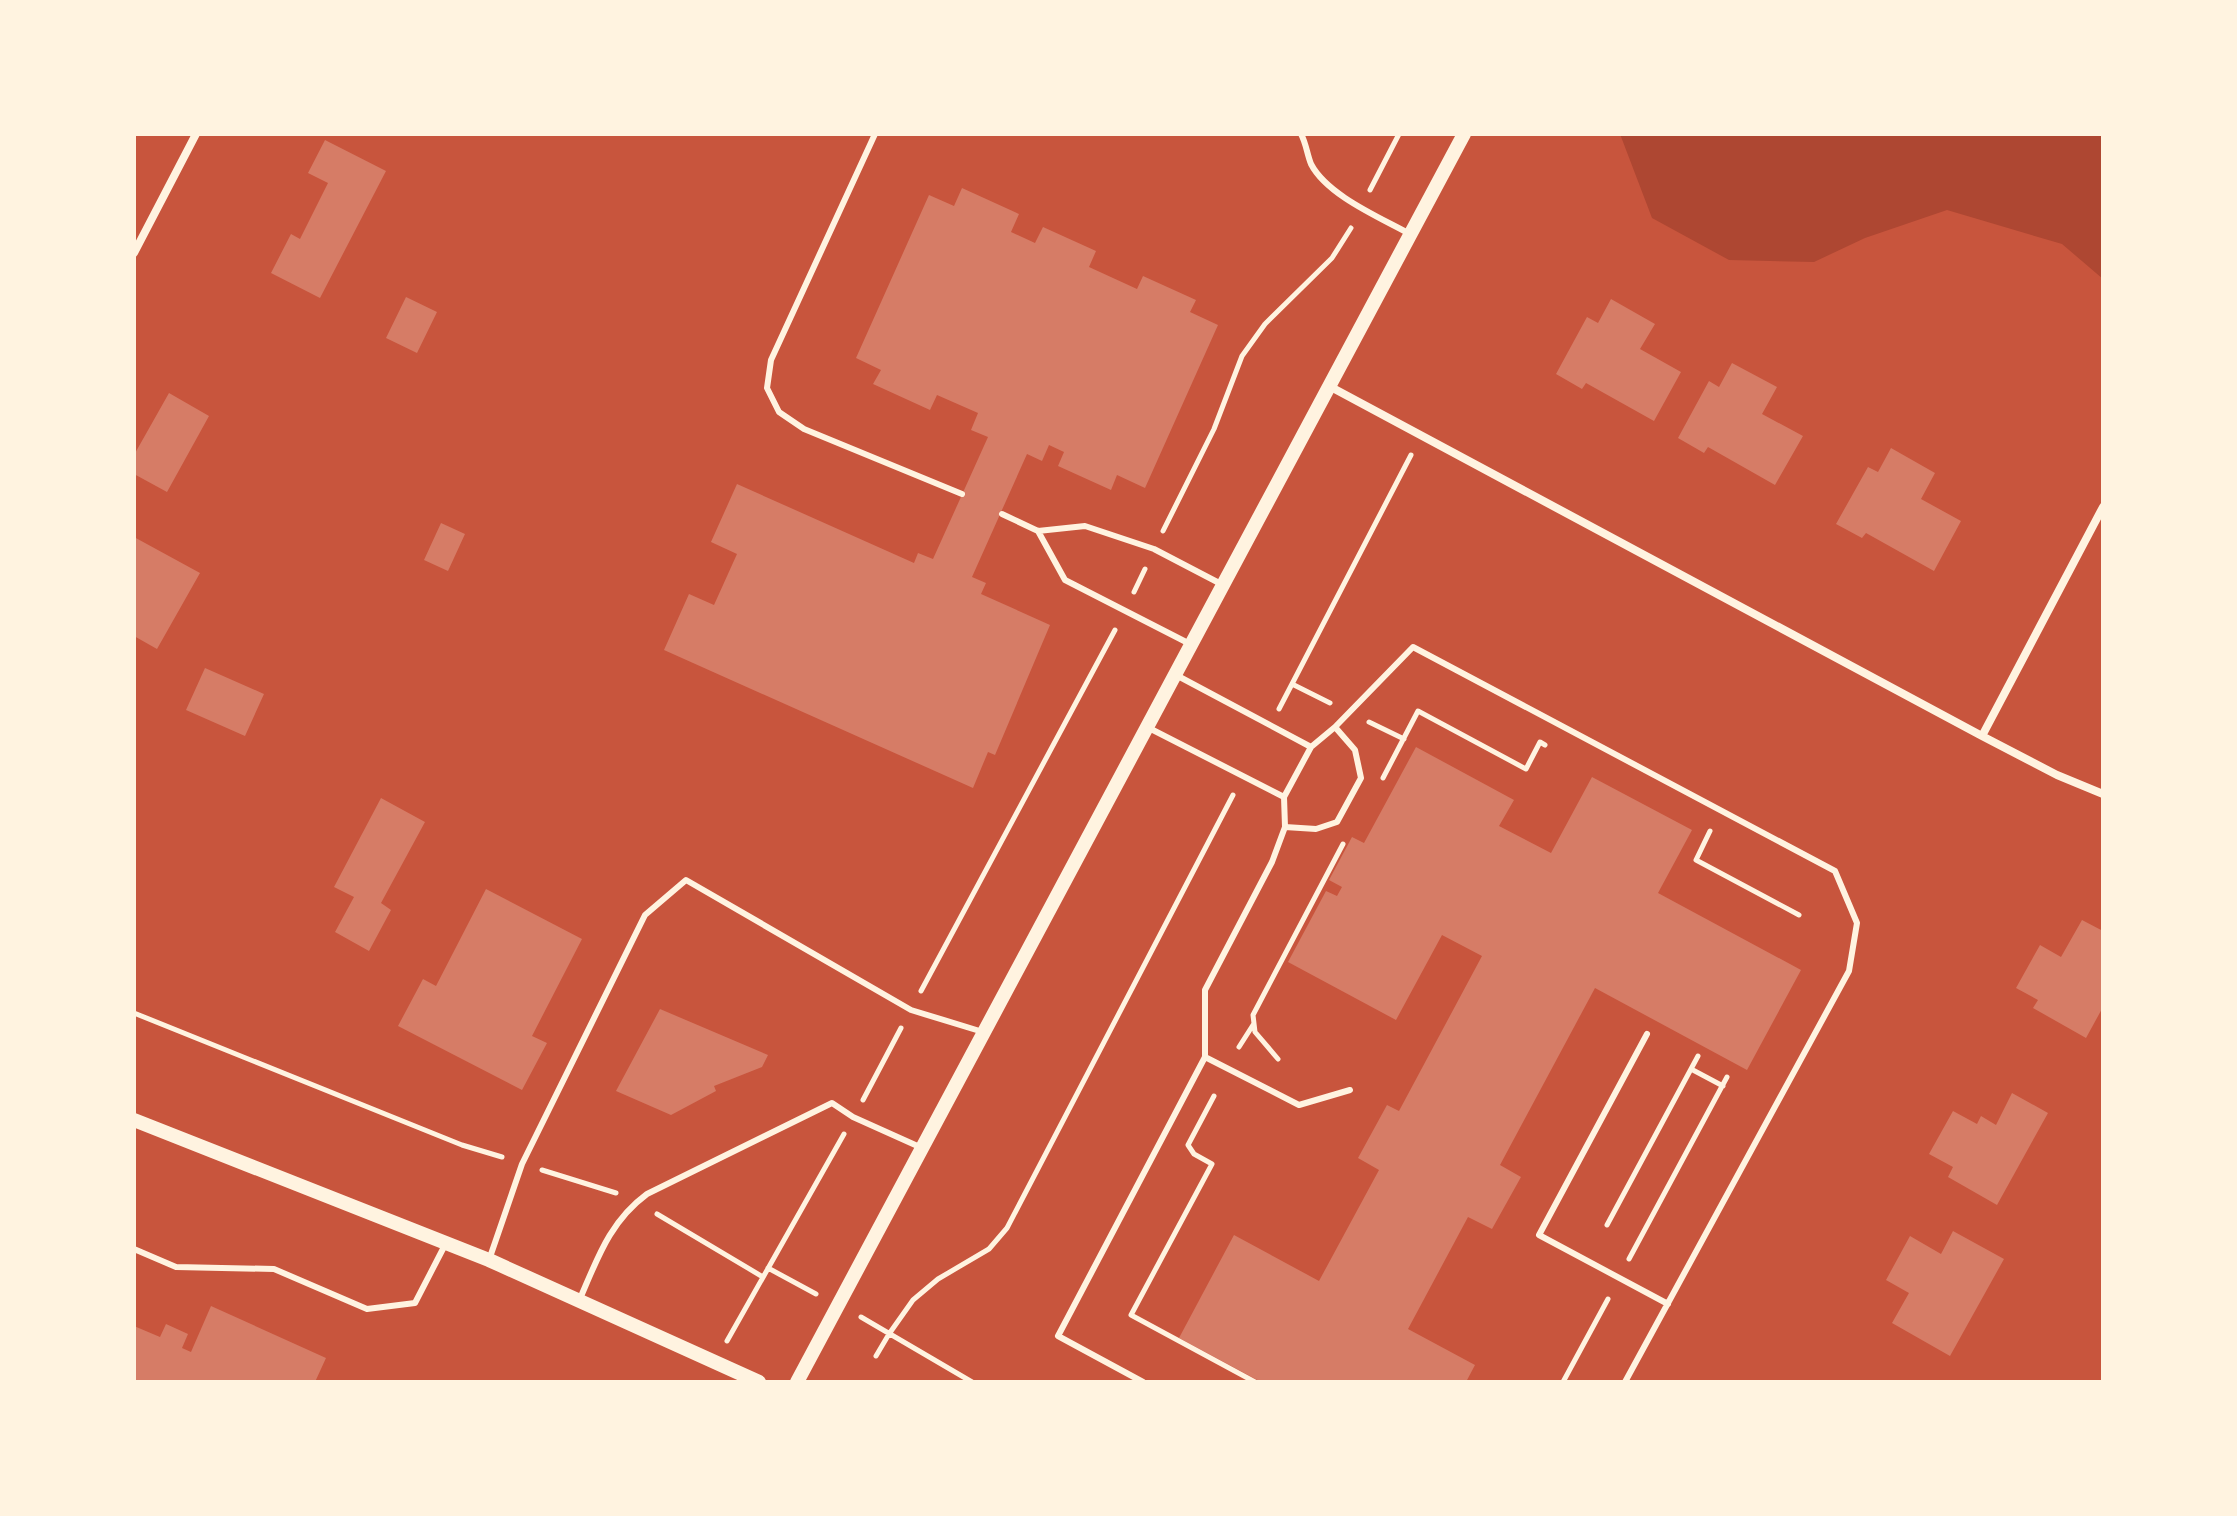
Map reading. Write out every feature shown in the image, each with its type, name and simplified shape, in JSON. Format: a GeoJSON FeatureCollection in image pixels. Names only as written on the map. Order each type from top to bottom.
{"type":"FeatureCollection","features":[{"type":"Feature","properties":{"kind":"street"},"geometry":{"type":"LineString","coordinates":[[134,253],[196,134]]}},
{"type":"Feature","properties":{"kind":"street"},"geometry":{"type":"LineString","coordinates":[[797,1382],[1464,134]]}},
{"type":"Feature","properties":{"kind":"street"},"geometry":{"type":"LineString","coordinates":[[1329,386],[1982,736],[2057,775],[2103,794]]}},
{"type":"Feature","properties":{"kind":"street"},"geometry":{"type":"LineString","coordinates":[[1982,736],[2103,507]]}},
{"type":"Feature","properties":{"kind":"street"},"geometry":{"type":"LineString","coordinates":[[134,1120],[489,1260],[759,1382]]}},
{"type":"Feature","properties":{"kind":"lane"},"geometry":{"type":"LineString","coordinates":[[875,134],[771,360],[767,388],[779,412],[804,429],[962,494]]}},
{"type":"Feature","properties":{"kind":"lane"},"geometry":{"type":"LineString","coordinates":[[1301,134],[1312,165],[1329,185],[1362,208],[1411,234]]}},
{"type":"Feature","properties":{"kind":"lane"},"geometry":{"type":"LineString","coordinates":[[1002,514],[1038,531],[1085,526],[1154,549],[1223,585]]}},
{"type":"Feature","properties":{"kind":"lane"},"geometry":{"type":"LineString","coordinates":[[1038,531],[1065,580],[1191,645]]}},
{"type":"Feature","properties":{"kind":"lane"},"geometry":{"type":"LineString","coordinates":[[1143,1382],[1058,1336],[1205,1057],[1205,990],[1272,862],[1285,827],[1284,797],[1311,747],[1335,727],[1413,647],[1835,871],[1857,923],[1849,971],[1625,1382]]}},
{"type":"Feature","properties":{"kind":"lane"},"geometry":{"type":"LineString","coordinates":[[1175,674],[1311,747]]}},
{"type":"Feature","properties":{"kind":"lane"},"geometry":{"type":"LineString","coordinates":[[1147,727],[1284,797]]}},
{"type":"Feature","properties":{"kind":"lane"},"geometry":{"type":"LineString","coordinates":[[1285,827],[1316,829],[1337,822],[1361,778],[1355,750],[1335,727]]}},
{"type":"Feature","properties":{"kind":"lane"},"geometry":{"type":"LineString","coordinates":[[489,1260],[522,1164],[645,915],[686,880],[911,1010],[984,1032]]}},
{"type":"Feature","properties":{"kind":"lane"},"geometry":{"type":"LineString","coordinates":[[1647,1034],[1539,1235],[1668,1304]]}},
{"type":"Feature","properties":{"kind":"lane"},"geometry":{"type":"LineString","coordinates":[[1205,1057],[1299,1105],[1350,1090]]}},
{"type":"Feature","properties":{"kind":"lane"},"geometry":{"type":"LineString","coordinates":[[579,1301],[612,1228],[636,1202],[832,1103],[853,1117],[922,1148]]}},
{"type":"Feature","properties":{"kind":"lane"},"geometry":{"type":"LineString","coordinates":[[134,1249],[176,1267],[274,1269],[367,1309],[415,1303],[446,1243]]}},
{"type":"Feature","properties":{"kind":"path"},"geometry":{"type":"LineString","coordinates":[[1373,182],[1399,134]]}},
{"type":"Feature","properties":{"kind":"path"},"geometry":{"type":"LineString","coordinates":[[1164,529],[1214,429],[1242,356],[1265,324],[1293,293],[1316,276],[1348,234]]}},
{"type":"Feature","properties":{"kind":"path"},"geometry":{"type":"LineString","coordinates":[[1270,725],[1409,458]]}},
{"type":"Feature","properties":{"kind":"path"},"geometry":{"type":"LineString","coordinates":[[1131,599],[1143,573]]}},
{"type":"Feature","properties":{"kind":"path"},"geometry":{"type":"LineString","coordinates":[[1292,684],[1331,703]]}},
{"type":"Feature","properties":{"kind":"path"},"geometry":{"type":"LineString","coordinates":[[1381,781],[1418,711],[1526,769],[1540,742],[1554,749]]}},
{"type":"Feature","properties":{"kind":"path"},"geometry":{"type":"LineString","coordinates":[[1369,722],[1404,739]]}},
{"type":"Feature","properties":{"kind":"path"},"geometry":{"type":"LineString","coordinates":[[876,1356],[913,1300],[938,1279],[989,1249],[1007,1228],[1243,776]]}},
{"type":"Feature","properties":{"kind":"path"},"geometry":{"type":"LineString","coordinates":[[1698,825],[1711,832],[1696,860],[1799,915]]}},
{"type":"Feature","properties":{"kind":"path"},"geometry":{"type":"LineString","coordinates":[[1278,1059],[1259,1037],[1254,1024],[1255,1008],[1345,840]]}},
{"type":"Feature","properties":{"kind":"path"},"geometry":{"type":"LineString","coordinates":[[134,1013],[462,1145],[614,1192]]}},
{"type":"Feature","properties":{"kind":"path"},"geometry":{"type":"LineString","coordinates":[[1239,1047],[1254,1024]]}},
{"type":"Feature","properties":{"kind":"path"},"geometry":{"type":"LineString","coordinates":[[1607,1225],[1698,1056]]}},
{"type":"Feature","properties":{"kind":"path"},"geometry":{"type":"LineString","coordinates":[[1691,1069],[1723,1086]]}},
{"type":"Feature","properties":{"kind":"path"},"geometry":{"type":"LineString","coordinates":[[1629,1259],[1727,1077]]}},
{"type":"Feature","properties":{"kind":"path"},"geometry":{"type":"LineString","coordinates":[[1214,1096],[1188,1145],[1194,1154],[1212,1164],[1131,1315],[1255,1382]]}},
{"type":"Feature","properties":{"kind":"path"},"geometry":{"type":"LineString","coordinates":[[659,1216],[763,1277]]}},
{"type":"Feature","properties":{"kind":"path"},"geometry":{"type":"LineString","coordinates":[[768,1268],[972,1382]]}},
{"type":"Feature","properties":{"kind":"path"},"geometry":{"type":"LineString","coordinates":[[1563,1382],[1608,1299]]}},
{"type":"Feature","properties":{"kind":"shaded area"},"geometry":{"type":"Polygon","coordinates":[[[1620,134],[2103,134],[2103,279],[2062,244],[1947,210],[1865,238],[1814,262],[1729,260],[1652,218],[1620,134]]]}},
{"type":"Feature","properties":{"kind":"building"},"geometry":{"type":"Polygon","coordinates":[[[325,140],[386,171],[320,298],[271,273],[291,234],[300,239],[328,183],[308,173],[325,140]]]}},
{"type":"Feature","properties":{"kind":"building"},"geometry":{"type":"Polygon","coordinates":[[[962,188],[1019,214],[1011,232],[1035,243],[1043,227],[1096,251],[1089,267],[1137,289],[1143,276],[1196,300],[1190,312],[1218,325],[1145,488],[1117,475],[1111,490],[1058,466],[1064,452],[1049,445],[1042,461],[1027,454],[972,577],[986,583],[981,594],[1050,625],[995,755],[988,752],[973,788],[664,650],[689,594],[714,605],[737,554],[711,542],[737,484],[914,563],[918,553],[933,559],[988,437],[971,430],[978,413],[937,395],[930,410],[873,384],[881,370],[856,358],[929,195],[954,206],[962,188]]]}},
{"type":"Feature","properties":{"kind":"building"},"geometry":{"type":"Polygon","coordinates":[[[406,297],[437,312],[417,353],[386,338],[406,297]]]}},
{"type":"Feature","properties":{"kind":"building"},"geometry":{"type":"Polygon","coordinates":[[[1611,299],[1655,324],[1640,349],[1681,372],[1654,421],[1586,383],[1582,389],[1556,374],[1587,317],[1598,323],[1611,299]]]}},
{"type":"Feature","properties":{"kind":"building"},"geometry":{"type":"Polygon","coordinates":[[[1732,363],[1777,387],[1762,414],[1803,436],[1775,485],[1708,447],[1704,453],[1678,438],[1709,381],[1719,387],[1732,363]]]}},
{"type":"Feature","properties":{"kind":"building"},"geometry":{"type":"Polygon","coordinates":[[[169,393],[209,416],[167,492],[134,474],[134,455],[169,393]]]}},
{"type":"Feature","properties":{"kind":"building"},"geometry":{"type":"Polygon","coordinates":[[[1891,448],[1935,473],[1921,499],[1961,521],[1934,571],[1866,533],[1862,538],[1836,524],[1868,467],[1878,472],[1891,448]]]}},
{"type":"Feature","properties":{"kind":"building"},"geometry":{"type":"Polygon","coordinates":[[[441,523],[465,534],[448,571],[424,560],[441,523]]]}},
{"type":"Feature","properties":{"kind":"building"},"geometry":{"type":"Polygon","coordinates":[[[134,537],[200,573],[157,649],[134,636],[134,537]]]}},
{"type":"Feature","properties":{"kind":"building"},"geometry":{"type":"Polygon","coordinates":[[[205,668],[264,694],[245,736],[186,710],[205,668]]]}},
{"type":"Feature","properties":{"kind":"building"},"geometry":{"type":"Polygon","coordinates":[[[1416,747],[1514,800],[1499,826],[1551,853],[1592,777],[1692,830],[1658,893],[1801,970],[1747,1070],[1595,988],[1500,1165],[1521,1177],[1492,1229],[1468,1217],[1408,1329],[1475,1365],[1466,1382],[1261,1382],[1179,1338],[1234,1235],[1319,1281],[1379,1170],[1358,1158],[1387,1105],[1399,1111],[1482,956],[1442,935],[1396,1020],[1288,962],[1326,891],[1337,896],[1342,887],[1329,880],[1352,837],[1364,843],[1416,747]]]}},
{"type":"Feature","properties":{"kind":"building"},"geometry":{"type":"Polygon","coordinates":[[[381,798],[425,822],[381,903],[391,910],[369,951],[335,932],[354,897],[334,887],[381,798]]]}},
{"type":"Feature","properties":{"kind":"building"},"geometry":{"type":"Polygon","coordinates":[[[486,889],[582,939],[532,1036],[547,1043],[522,1090],[398,1026],[423,979],[436,986],[486,889]]]}},
{"type":"Feature","properties":{"kind":"building"},"geometry":{"type":"Polygon","coordinates":[[[2082,920],[2103,931],[2103,1007],[2086,1038],[2033,1008],[2038,1000],[2016,988],[2040,945],[2061,957],[2082,920]]]}},
{"type":"Feature","properties":{"kind":"building"},"geometry":{"type":"Polygon","coordinates":[[[660,1009],[768,1055],[762,1067],[714,1086],[716,1091],[671,1115],[616,1091],[660,1009]]]}},
{"type":"Feature","properties":{"kind":"building"},"geometry":{"type":"Polygon","coordinates":[[[2012,1093],[2048,1113],[1997,1205],[1948,1177],[1953,1167],[1929,1154],[1953,1111],[1977,1124],[1981,1116],[1996,1125],[2012,1093]]]}},
{"type":"Feature","properties":{"kind":"building"},"geometry":{"type":"Polygon","coordinates":[[[1953,1231],[2004,1259],[1950,1356],[1892,1323],[1909,1293],[1886,1280],[1910,1236],[1941,1254],[1953,1231]]]}},
{"type":"Feature","properties":{"kind":"building"},"geometry":{"type":"Polygon","coordinates":[[[211,1306],[326,1358],[315,1382],[134,1382],[134,1326],[160,1337],[166,1324],[188,1334],[182,1348],[191,1352],[211,1306]]]}}]}
